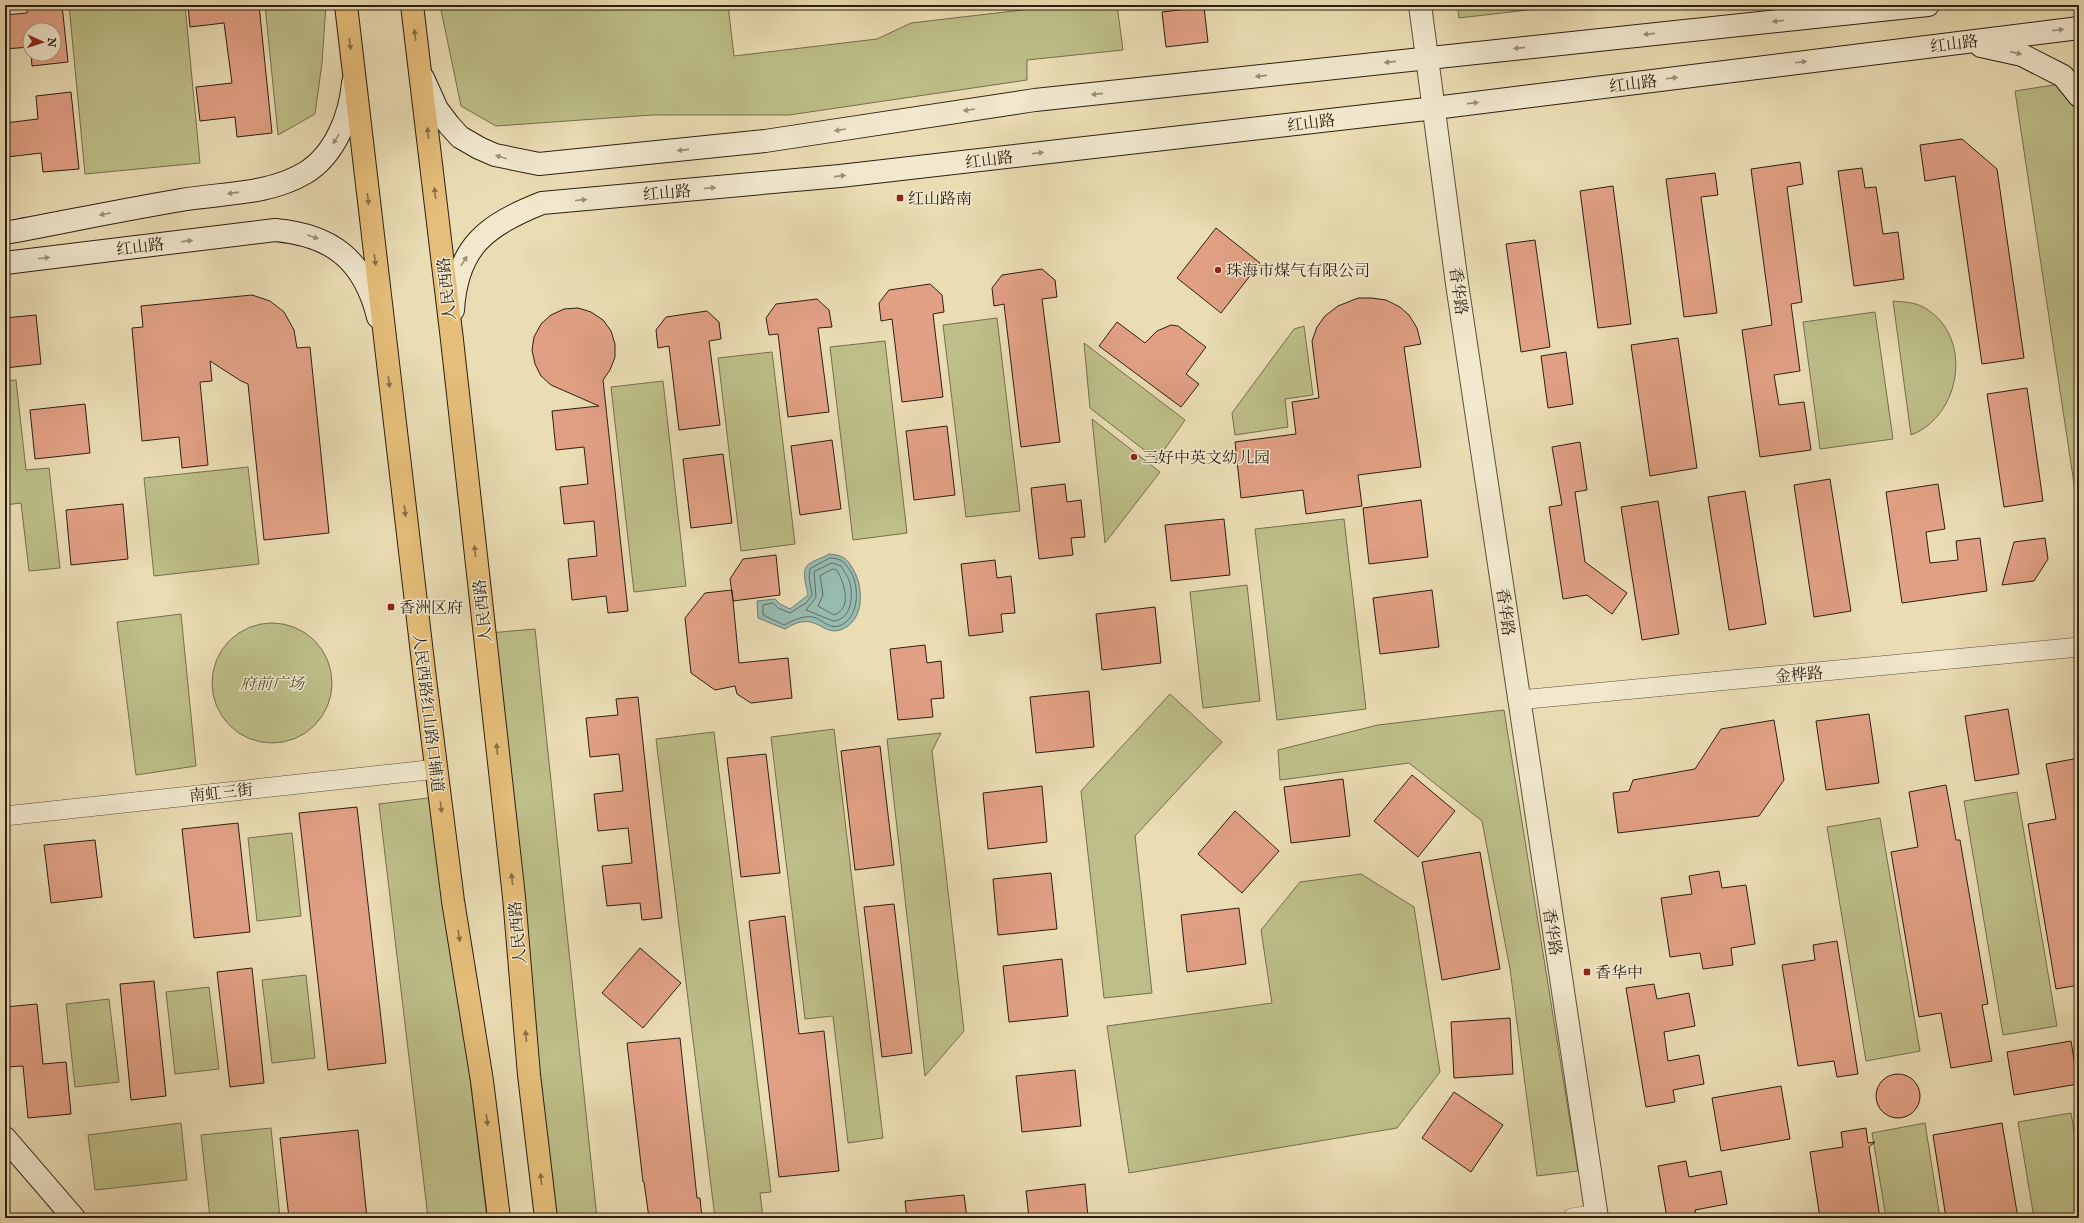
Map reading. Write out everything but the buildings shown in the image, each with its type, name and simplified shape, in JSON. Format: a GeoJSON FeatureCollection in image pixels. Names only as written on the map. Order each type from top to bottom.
{"type":"FeatureCollection","features":[{"type":"Feature","properties":{"kind":"main road"},"geometry":{"type":"LineString","coordinates":[[346,5],[385,344]]}},
{"type":"Feature","properties":{"kind":"main road","name":"人民西路"},"geometry":{"type":"LineString","coordinates":[[412,5],[452,340],[514,897],[529,1075],[546,1218]]}},
{"type":"Feature","properties":{"kind":"main road","name":"香华路"},"geometry":{"type":"LineString","coordinates":[[1420,5],[1429,57],[1458,284],[1518,700],[1597,1216]]}},
{"type":"Feature","properties":{"kind":"main road"},"geometry":{"type":"LineString","coordinates":[[419,66],[427,90],[437,109],[449,126],[460,137],[494,155],[539,164],[765,142],[1035,100],[1928,5]]}},
{"type":"Feature","properties":{"kind":"main road","name":"红山路"},"geometry":{"type":"LineString","coordinates":[[452,340],[454,288],[461,266],[470,252],[481,237],[496,224],[516,213],[542,203],[840,176],[1435,108],[2079,28]]}},
{"type":"Feature","properties":{"kind":"main road"},"geometry":{"type":"LineString","coordinates":[[1964,42],[2022,55],[2063,76],[2079,96]]}},
{"type":"Feature","properties":{"kind":"main road"},"geometry":{"type":"LineString","coordinates":[[5,233],[182,199],[271,187],[305,173],[320,160],[333,144],[342,129],[352,96],[354,76]]}},
{"type":"Feature","properties":{"kind":"main road","name":"红山路"},"geometry":{"type":"LineString","coordinates":[[5,263],[275,230],[308,235],[326,241],[341,252],[355,266],[367,286],[377,311],[385,344]]}},
{"type":"Feature","properties":{"kind":"main road","name":"人民西路红山路口辅道"},"geometry":{"type":"LineString","coordinates":[[385,344],[453,901],[482,1081],[499,1218]]}},
{"type":"Feature","properties":{"kind":"main road"},"geometry":{"type":"LineString","coordinates":[[5,1138],[74,1218]]}},
{"type":"Feature","properties":{"kind":"street","name":"金桦路"},"geometry":{"type":"LineString","coordinates":[[1518,700],[2079,647]]}},
{"type":"Feature","properties":{"kind":"street","name":"南虹三街"},"geometry":{"type":"LineString","coordinates":[[5,816],[437,769]]}},
{"type":"Feature","properties":{"kind":"street"},"geometry":{"type":"LineString","coordinates":[[1572,1218],[1597,1216]]}},
{"type":"Feature","properties":{"kind":"green space"},"geometry":{"type":"Polygon","coordinates":[[[69,5],[185,5],[200,163],[85,174],[69,5]]]}},
{"type":"Feature","properties":{"kind":"green space"},"geometry":{"type":"Polygon","coordinates":[[[265,5],[326,5],[322,63],[315,114],[278,135],[265,5]]]}},
{"type":"Feature","properties":{"kind":"green space"},"geometry":{"type":"Polygon","coordinates":[[[440,5],[728,5],[734,56],[877,39],[911,23],[1065,5],[1117,5],[1123,50],[1027,60],[1027,80],[789,115],[652,115],[496,126],[461,106],[440,5]]]}},
{"type":"Feature","properties":{"kind":"green space"},"geometry":{"type":"Polygon","coordinates":[[[1457,5],[1571,5],[1459,18],[1457,5]]]}},
{"type":"Feature","properties":{"kind":"green space"},"geometry":{"type":"Polygon","coordinates":[[[2079,81],[2079,517],[2015,91],[2079,81]]]}},
{"type":"Feature","properties":{"kind":"green space"},"geometry":{"type":"Polygon","coordinates":[[[1893,301],[1921,306],[1941,321],[1951,337],[1955,356],[1955,375],[1950,394],[1941,411],[1928,425],[1911,435],[1893,301]]]}},
{"type":"Feature","properties":{"kind":"green space"},"geometry":{"type":"Polygon","coordinates":[[[1875,312],[1893,439],[1820,449],[1803,322],[1875,312]]]}},
{"type":"Feature","properties":{"kind":"green space"},"geometry":{"type":"Polygon","coordinates":[[[997,318],[1020,511],[966,517],[943,325],[997,318]]]}},
{"type":"Feature","properties":{"kind":"green space"},"geometry":{"type":"Polygon","coordinates":[[[1304,326],[1313,395],[1285,399],[1288,427],[1235,435],[1232,413],[1294,329],[1304,326]]]}},
{"type":"Feature","properties":{"kind":"green space"},"geometry":{"type":"Polygon","coordinates":[[[885,341],[907,533],[853,540],[830,347],[885,341]]]}},
{"type":"Feature","properties":{"kind":"green space"},"geometry":{"type":"Polygon","coordinates":[[[1084,343],[1185,420],[1157,460],[1090,408],[1084,343]]]}},
{"type":"Feature","properties":{"kind":"green space"},"geometry":{"type":"Polygon","coordinates":[[[772,352],[795,544],[741,551],[718,358],[772,352]]]}},
{"type":"Feature","properties":{"kind":"green space"},"geometry":{"type":"Polygon","coordinates":[[[16,380],[26,470],[49,468],[60,568],[29,571],[21,503],[5,505],[5,381],[16,380]]]}},
{"type":"Feature","properties":{"kind":"green space"},"geometry":{"type":"Polygon","coordinates":[[[663,381],[686,586],[634,592],[611,387],[663,381]]]}},
{"type":"Feature","properties":{"kind":"green space"},"geometry":{"type":"Polygon","coordinates":[[[1092,419],[1160,472],[1105,543],[1092,419]]]}},
{"type":"Feature","properties":{"kind":"green space"},"geometry":{"type":"Polygon","coordinates":[[[248,467],[259,564],[154,576],[144,478],[248,467]]]}},
{"type":"Feature","properties":{"kind":"green space"},"geometry":{"type":"Polygon","coordinates":[[[1344,519],[1366,709],[1277,720],[1255,529],[1344,519]]]}},
{"type":"Feature","properties":{"kind":"green space"},"geometry":{"type":"Polygon","coordinates":[[[1247,585],[1260,701],[1203,708],[1190,592],[1247,585]]]}},
{"type":"Feature","properties":{"kind":"green space"},"geometry":{"type":"Polygon","coordinates":[[[181,614],[196,766],[136,775],[117,622],[181,614]]]}},
{"type":"Feature","properties":{"kind":"green space","name":"府前广场"},"geometry":{"type":"Polygon","coordinates":[[[272,623],[284,624],[295,628],[305,633],[314,641],[322,650],[327,660],[331,671],[331,695],[327,706],[322,716],[314,725],[305,733],[295,738],[284,742],[272,743],[260,742],[249,738],[239,733],[230,725],[222,716],[217,706],[213,695],[212,683],[213,671],[217,660],[222,650],[230,641],[239,633],[249,628],[260,624],[272,623]]]}},
{"type":"Feature","properties":{"kind":"green space"},"geometry":{"type":"Polygon","coordinates":[[[535,629],[597,1218],[555,1218],[489,633],[535,629]]]}},
{"type":"Feature","properties":{"kind":"green space"},"geometry":{"type":"Polygon","coordinates":[[[1170,694],[1222,742],[1135,836],[1152,993],[1104,998],[1081,791],[1170,694]]]}},
{"type":"Feature","properties":{"kind":"green space"},"geometry":{"type":"Polygon","coordinates":[[[1504,710],[1578,1171],[1537,1176],[1510,969],[1482,821],[1409,763],[1280,780],[1278,750],[1378,725],[1504,710]]]}},
{"type":"Feature","properties":{"kind":"green space"},"geometry":{"type":"Polygon","coordinates":[[[834,729],[883,1138],[848,1143],[833,1016],[805,1019],[771,737],[834,729]]]}},
{"type":"Feature","properties":{"kind":"green space"},"geometry":{"type":"Polygon","coordinates":[[[714,732],[771,1192],[760,1193],[763,1218],[715,1218],[656,739],[714,732]]]}},
{"type":"Feature","properties":{"kind":"green space"},"geometry":{"type":"Polygon","coordinates":[[[941,733],[932,751],[964,1031],[925,1076],[887,739],[941,733]]]}},
{"type":"Feature","properties":{"kind":"green space"},"geometry":{"type":"Polygon","coordinates":[[[2017,792],[2057,1026],[2003,1035],[1964,801],[2017,792]]]}},
{"type":"Feature","properties":{"kind":"green space"},"geometry":{"type":"Polygon","coordinates":[[[436,797],[487,1218],[428,1218],[379,804],[436,797]]]}},
{"type":"Feature","properties":{"kind":"green space"},"geometry":{"type":"Polygon","coordinates":[[[1880,818],[1920,1051],[1866,1061],[1827,827],[1880,818]]]}},
{"type":"Feature","properties":{"kind":"green space"},"geometry":{"type":"Polygon","coordinates":[[[292,833],[301,916],[257,921],[248,838],[292,833]]]}},
{"type":"Feature","properties":{"kind":"green space"},"geometry":{"type":"Polygon","coordinates":[[[1361,874],[1414,907],[1440,1072],[1397,1128],[1129,1173],[1107,1026],[1272,1003],[1261,930],[1300,882],[1361,874]]]}},
{"type":"Feature","properties":{"kind":"green space"},"geometry":{"type":"Polygon","coordinates":[[[306,975],[315,1058],[272,1063],[262,980],[306,975]]]}},
{"type":"Feature","properties":{"kind":"green space"},"geometry":{"type":"Polygon","coordinates":[[[209,987],[219,1069],[175,1074],[166,992],[209,987]]]}},
{"type":"Feature","properties":{"kind":"green space"},"geometry":{"type":"Polygon","coordinates":[[[109,999],[119,1082],[75,1087],[66,1004],[109,999]]]}},
{"type":"Feature","properties":{"kind":"green space"},"geometry":{"type":"Polygon","coordinates":[[[2071,1113],[2079,1162],[2079,1218],[2034,1218],[2018,1122],[2071,1113]]]}},
{"type":"Feature","properties":{"kind":"green space"},"geometry":{"type":"Polygon","coordinates":[[[181,1123],[187,1180],[95,1190],[88,1135],[181,1123]]]}},
{"type":"Feature","properties":{"kind":"green space"},"geometry":{"type":"Polygon","coordinates":[[[1925,1123],[1940,1218],[1886,1218],[1872,1133],[1925,1123]]]}},
{"type":"Feature","properties":{"kind":"green space"},"geometry":{"type":"Polygon","coordinates":[[[271,1128],[280,1218],[210,1218],[201,1135],[271,1128]]]}},
{"type":"Feature","properties":{"kind":"water"},"geometry":{"type":"Polygon","coordinates":[[[829,554],[841,556],[849,562],[857,576],[860,603],[854,620],[848,626],[840,630],[833,631],[811,622],[804,622],[795,624],[785,629],[758,618],[757,601],[775,599],[780,604],[790,609],[808,595],[804,574],[806,567],[829,554]]]}},
{"type":"Feature","properties":{"kind":"place","name":"红山路南"},"geometry":{"type":"Point","coordinates":[900,198]}},
{"type":"Feature","properties":{"kind":"place","name":"珠海市煤气有限公司"},"geometry":{"type":"Point","coordinates":[1218,270]}},
{"type":"Feature","properties":{"kind":"place","name":"三好中英文幼儿园"},"geometry":{"type":"Point","coordinates":[1134,457]}},
{"type":"Feature","properties":{"kind":"place","name":"香洲区府"},"geometry":{"type":"Point","coordinates":[391,607]}},
{"type":"Feature","properties":{"kind":"place","name":"香华中"},"geometry":{"type":"Point","coordinates":[1587,972]}}]}
